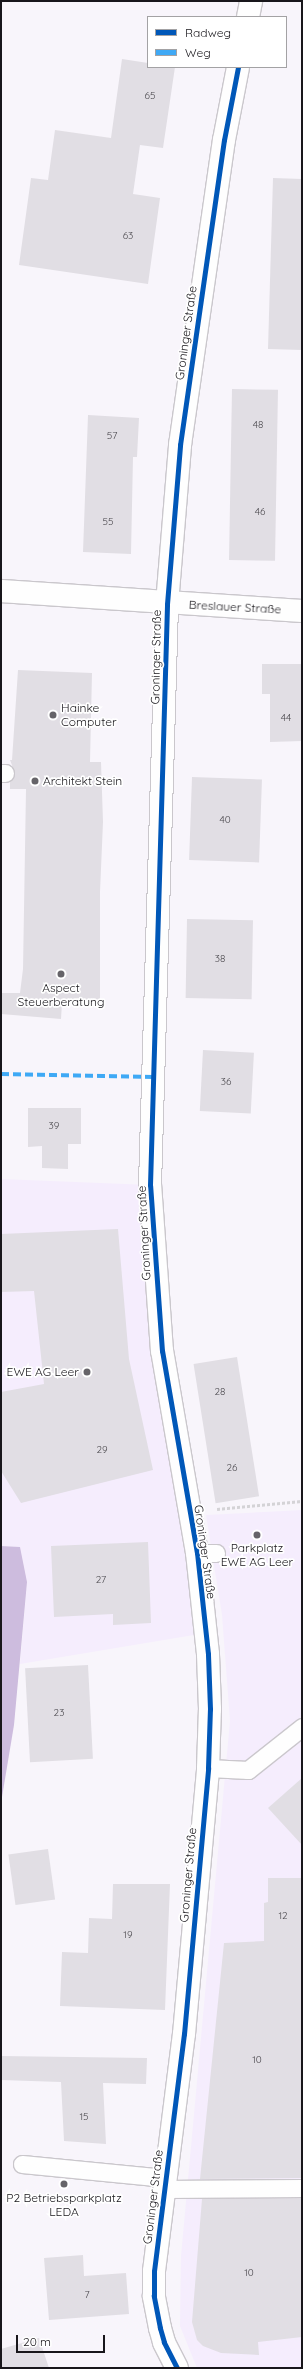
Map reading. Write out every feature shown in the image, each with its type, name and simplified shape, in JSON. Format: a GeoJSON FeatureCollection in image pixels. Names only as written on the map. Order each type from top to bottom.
{"type":"FeatureCollection","features":[{"type":"Feature","properties":{"kind":"street"},"geometry":{"type":"LineString","coordinates":[[248,16],[251,1]]}},
{"type":"Feature","properties":{"kind":"street","name":"Groninger Straße"},"geometry":{"type":"LineString","coordinates":[[178,2368],[164,2342],[154,2296],[154,2271],[184,2034],[208,1768],[206,1553],[189,1510],[162,1351],[150,1185],[167,604],[180,445],[223,148],[238,68]]}},
{"type":"Feature","properties":{"kind":"street","name":"Breslauer Straße"},"geometry":{"type":"LineString","coordinates":[[1,591],[167,604],[302,611]]}},
{"type":"Feature","properties":{"kind":"lane"},"geometry":{"type":"LineString","coordinates":[[208,1768],[248,1770],[302,1727]]}},
{"type":"Feature","properties":{"kind":"lane"},"geometry":{"type":"LineString","coordinates":[[22,2164],[165,2183],[302,2188]]}},
{"type":"Feature","properties":{"kind":"path"},"geometry":{"type":"LineString","coordinates":[[189,1510],[302,1501]]}},
{"type":"Feature","properties":{"kind":"shaded area"},"geometry":{"type":"Polygon","coordinates":[[[1,1179],[150,1185],[206,1633],[20,1664],[27,1582],[20,1547],[1,1546],[1,1179]]]}},
{"type":"Feature","properties":{"kind":"shaded area"},"geometry":{"type":"Polygon","coordinates":[[[302,1510],[302,2368],[197,2368],[180,2326],[181,2256],[230,1721],[222,1615],[206,1515],[302,1510]]]}},
{"type":"Feature","properties":{"kind":"shaded area"},"geometry":{"type":"Polygon","coordinates":[[[1,1546],[20,1547],[27,1582],[14,1725],[1,1803],[1,1546]]]}},
{"type":"Feature","properties":{"kind":"building"},"geometry":{"type":"Polygon","coordinates":[[[122,59],[147,63],[147,68],[175,68],[163,148],[140,145],[133,194],[160,198],[148,284],[19,265],[31,178],[48,180],[55,130],[111,138],[122,59]]]}},
{"type":"Feature","properties":{"kind":"building"},"geometry":{"type":"Polygon","coordinates":[[[273,178],[302,179],[302,350],[268,349],[273,178]]]}},
{"type":"Feature","properties":{"kind":"building"},"geometry":{"type":"Polygon","coordinates":[[[232,389],[278,390],[275,561],[229,560],[232,389]]]}},
{"type":"Feature","properties":{"kind":"building"},"geometry":{"type":"Polygon","coordinates":[[[88,415],[139,418],[137,457],[133,457],[131,554],[83,552],[88,415]]]}},
{"type":"Feature","properties":{"kind":"building"},"geometry":{"type":"Polygon","coordinates":[[[262,664],[302,664],[302,741],[270,742],[270,694],[262,694],[262,664]]]}},
{"type":"Feature","properties":{"kind":"building"},"geometry":{"type":"Polygon","coordinates":[[[18,670],[92,673],[90,762],[101,762],[103,822],[100,892],[100,1001],[62,1003],[61,1019],[1,1014],[1,993],[20,993],[23,969],[26,789],[10,789],[10,782],[15,773],[10,760],[12,760],[18,670]]]}},
{"type":"Feature","properties":{"kind":"building"},"geometry":{"type":"Polygon","coordinates":[[[192,777],[262,779],[259,862],[189,860],[192,777]]]}},
{"type":"Feature","properties":{"kind":"building"},"geometry":{"type":"Polygon","coordinates":[[[187,919],[253,920],[252,999],[186,998],[187,919]]]}},
{"type":"Feature","properties":{"kind":"building"},"geometry":{"type":"Polygon","coordinates":[[[203,1050],[254,1053],[251,1114],[200,1111],[203,1050]]]}},
{"type":"Feature","properties":{"kind":"building"},"geometry":{"type":"Polygon","coordinates":[[[28,1108],[81,1108],[81,1144],[68,1144],[68,1169],[42,1168],[42,1146],[28,1147],[28,1108]]]}},
{"type":"Feature","properties":{"kind":"building","name":"EWE AG Leer"},"geometry":{"type":"Polygon","coordinates":[[[118,1229],[129,1359],[153,1470],[21,1503],[1,1471],[1,1392],[44,1384],[34,1291],[1,1292],[1,1234],[118,1229]]]}},
{"type":"Feature","properties":{"kind":"building"},"geometry":{"type":"Polygon","coordinates":[[[237,1357],[259,1496],[216,1503],[194,1364],[237,1357]]]}},
{"type":"Feature","properties":{"kind":"building"},"geometry":{"type":"Polygon","coordinates":[[[148,1542],[151,1623],[113,1625],[113,1614],[54,1617],[51,1546],[148,1542]]]}},
{"type":"Feature","properties":{"kind":"building"},"geometry":{"type":"Polygon","coordinates":[[[88,1665],[93,1759],[30,1762],[25,1668],[88,1665]]]}},
{"type":"Feature","properties":{"kind":"building"},"geometry":{"type":"Polygon","coordinates":[[[302,1778],[302,1845],[268,1808],[302,1778]]]}},
{"type":"Feature","properties":{"kind":"building"},"geometry":{"type":"Polygon","coordinates":[[[48,1849],[55,1900],[15,1905],[8,1855],[48,1849]]]}},
{"type":"Feature","properties":{"kind":"building"},"geometry":{"type":"Polygon","coordinates":[[[268,1878],[302,1878],[302,2178],[200,2179],[224,1943],[264,1941],[264,1903],[268,1902],[268,1878]]]}},
{"type":"Feature","properties":{"kind":"building"},"geometry":{"type":"Polygon","coordinates":[[[113,1884],[170,1884],[165,2010],[60,2006],[62,1952],[88,1953],[89,1918],[112,1919],[113,1884]]]}},
{"type":"Feature","properties":{"kind":"building"},"geometry":{"type":"Polygon","coordinates":[[[1,2056],[147,2058],[146,2084],[103,2083],[106,2144],[64,2141],[61,2082],[1,2080],[1,2056]]]}},
{"type":"Feature","properties":{"kind":"building"},"geometry":{"type":"Polygon","coordinates":[[[302,2198],[302,2337],[258,2342],[259,2355],[221,2353],[203,2346],[197,2340],[192,2322],[202,2199],[302,2198]]]}},
{"type":"Feature","properties":{"kind":"building"},"geometry":{"type":"Polygon","coordinates":[[[83,2255],[84,2276],[126,2273],[129,2314],[49,2320],[44,2258],[83,2255]]]}},
{"type":"Feature","properties":{"kind":"building"},"geometry":{"type":"Polygon","coordinates":[[[39,2338],[49,2368],[1,2368],[1,2349],[39,2338]]]}},
{"type":"Feature","properties":{"kind":"marked path"},"geometry":{"type":"LineString","coordinates":[[1,1074],[154,1077]]}},
{"type":"Feature","properties":{"kind":"cycle path"},"geometry":{"type":"LineString","coordinates":[[177,2368],[164,2342],[160,2328],[154,2296],[154,2271],[184,2034],[208,1768],[210,1709],[208,1654],[197,1553],[162,1351],[150,1185],[167,604],[180,445],[224,140],[238,68]]}},
{"type":"Feature","properties":{"kind":"place","name":"Hainke Computer"},"geometry":{"type":"Point","coordinates":[53,715]}},
{"type":"Feature","properties":{"kind":"place","name":"Architekt Stein"},"geometry":{"type":"Point","coordinates":[35,781]}},
{"type":"Feature","properties":{"kind":"place","name":"Aspect Steuerberatung"},"geometry":{"type":"Point","coordinates":[61,974]}},
{"type":"Feature","properties":{"kind":"place","name":"EWE AG Leer"},"geometry":{"type":"Point","coordinates":[87,1372]}},
{"type":"Feature","properties":{"kind":"place","name":"Parkplatz EWE AG Leer"},"geometry":{"type":"Point","coordinates":[257,1535]}},
{"type":"Feature","properties":{"kind":"place","name":"P2 Betriebsparkplatz LEDA"},"geometry":{"type":"Point","coordinates":[64,2184]}}]}
